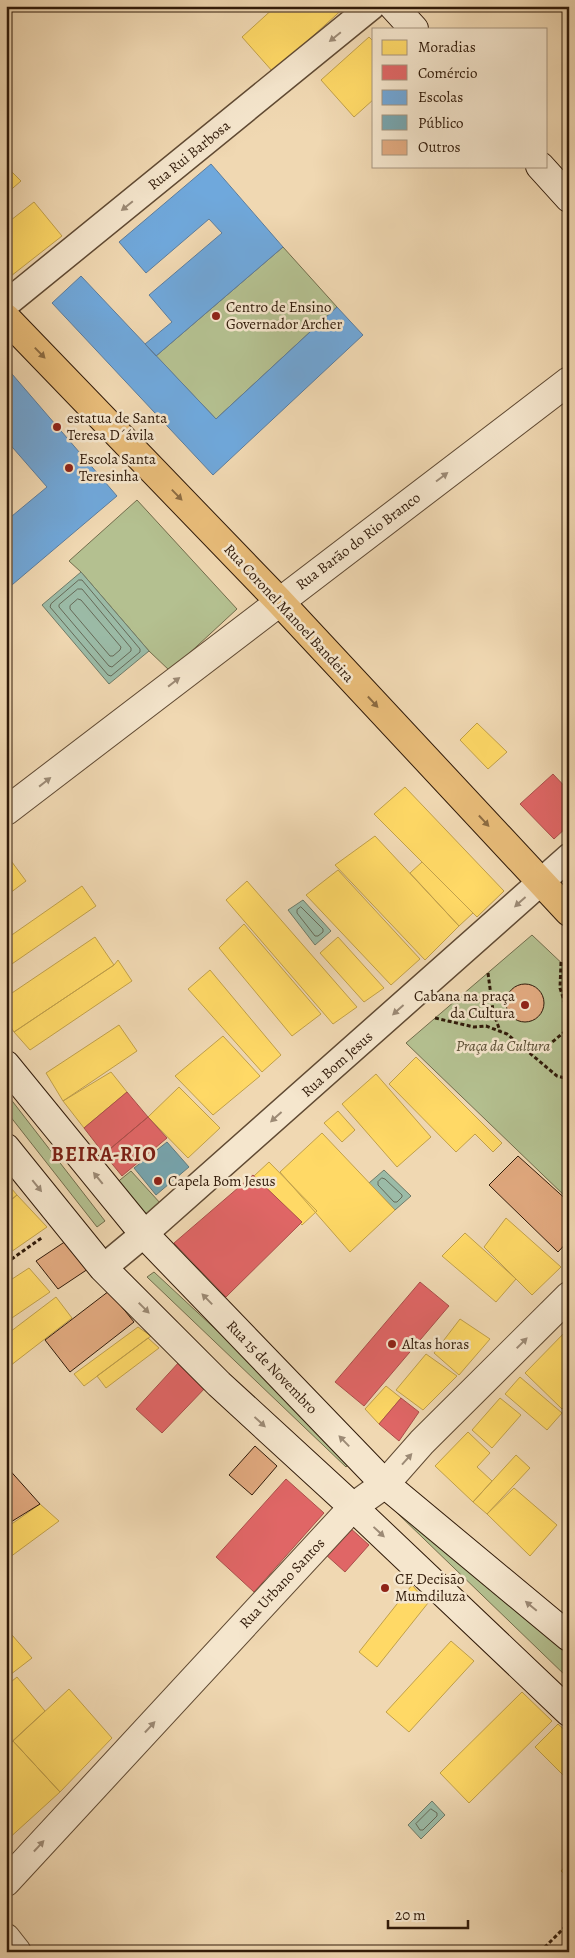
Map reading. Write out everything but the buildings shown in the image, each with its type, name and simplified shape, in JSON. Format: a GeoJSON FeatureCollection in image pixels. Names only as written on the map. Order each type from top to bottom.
{"type":"FeatureCollection","features":[{"type":"Feature","properties":{"kind":"main road"},"geometry":{"type":"LineString","coordinates":[[393,6],[413,28]]}},
{"type":"Feature","properties":{"kind":"main road"},"geometry":{"type":"LineString","coordinates":[[542,168],[569,198]]}},
{"type":"Feature","properties":{"kind":"main road","name":"Rua Coronel Manoel Bandeira"},"geometry":{"type":"LineString","coordinates":[[6,318],[279,601],[569,912]]}},
{"type":"Feature","properties":{"kind":"main road","name":"Rua Barão do Rio Branco"},"geometry":{"type":"LineString","coordinates":[[6,811],[569,381]]}},
{"type":"Feature","properties":{"kind":"main road","name":"Rua 15 de Novembro"},"geometry":{"type":"LineString","coordinates":[[6,1065],[144,1234],[385,1484],[569,1638]]}},
{"type":"Feature","properties":{"kind":"main road"},"geometry":{"type":"LineString","coordinates":[[6,1148],[103,1268],[219,1384],[353,1507],[569,1712]]}},
{"type":"Feature","properties":{"kind":"main road","name":"Rua Urbano Santos"},"geometry":{"type":"LineString","coordinates":[[6,1882],[353,1507],[385,1484],[422,1442],[569,1296]]}},
{"type":"Feature","properties":{"kind":"main road"},"geometry":{"type":"LineString","coordinates":[[6,1938],[17,1952]]}},
{"type":"Feature","properties":{"kind":"street","name":"Rua Rui Barbosa"},"geometry":{"type":"LineString","coordinates":[[6,304],[372,6]]}},
{"type":"Feature","properties":{"kind":"street","name":"Rua Bom Jesus"},"geometry":{"type":"LineString","coordinates":[[103,1268],[144,1234],[569,857]]}},
{"type":"Feature","properties":{"kind":"path"},"geometry":{"type":"LineString","coordinates":[[529,1054],[551,1043],[568,1029],[568,1013],[560,988],[561,962]]}},
{"type":"Feature","properties":{"kind":"path"},"geometry":{"type":"LineString","coordinates":[[488,973],[493,1011],[500,1031]]}},
{"type":"Feature","properties":{"kind":"path"},"geometry":{"type":"LineString","coordinates":[[435,1018],[474,1027],[486,1026],[507,1034],[557,1076],[569,1079]]}},
{"type":"Feature","properties":{"kind":"path"},"geometry":{"type":"LineString","coordinates":[[6,1262],[66,1221]]}},
{"type":"Feature","properties":{"kind":"path"},"geometry":{"type":"LineString","coordinates":[[540,1952],[569,1922]]}},
{"type":"Feature","properties":{"kind":"green space"},"geometry":{"type":"Polygon","coordinates":[[[283,247],[337,307],[216,419],[156,356],[283,247]]]}},
{"type":"Feature","properties":{"kind":"green space"},"geometry":{"type":"Polygon","coordinates":[[[137,500],[237,609],[170,671],[149,651],[81,572],[69,561],[137,500]]]}},
{"type":"Feature","properties":{"kind":"green space","name":"Praça da Cultura"},"geometry":{"type":"Polygon","coordinates":[[[532,935],[569,970],[569,1200],[406,1043],[532,935]]]}},
{"type":"Feature","properties":{"kind":"green space"},"geometry":{"type":"Polygon","coordinates":[[[6,1093],[105,1221],[97,1227],[6,1111],[6,1093]]]}},
{"type":"Feature","properties":{"kind":"green space"},"geometry":{"type":"Polygon","coordinates":[[[131,1171],[161,1204],[142,1218],[115,1184],[131,1171]]]}},
{"type":"Feature","properties":{"kind":"green space"},"geometry":{"type":"Polygon","coordinates":[[[154,1272],[355,1459],[346,1467],[147,1277],[154,1272]]]}},
{"type":"Feature","properties":{"kind":"green space"},"geometry":{"type":"Polygon","coordinates":[[[402,1500],[569,1644],[569,1679],[394,1510],[402,1500]]]}},
{"type":"Feature","properties":{"kind":"water"},"geometry":{"type":"Polygon","coordinates":[[[81,572],[149,651],[109,684],[42,605],[81,572]]]}},
{"type":"Feature","properties":{"kind":"water"},"geometry":{"type":"Polygon","coordinates":[[[303,900],[331,931],[315,945],[288,910],[303,900]]]}},
{"type":"Feature","properties":{"kind":"water"},"geometry":{"type":"Polygon","coordinates":[[[384,1170],[411,1196],[395,1210],[369,1183],[384,1170]]]}},
{"type":"Feature","properties":{"kind":"water"},"geometry":{"type":"Polygon","coordinates":[[[432,1801],[445,1815],[421,1839],[408,1825],[432,1801]]]}},
{"type":"Feature","properties":{"kind":"place","name":"Centro de Ensino Governador Archer"},"geometry":{"type":"Point","coordinates":[216,316]}},
{"type":"Feature","properties":{"kind":"place","name":"estatua de Santa Teresa D´ávila"},"geometry":{"type":"Point","coordinates":[57,427]}},
{"type":"Feature","properties":{"kind":"place","name":"Escola Santa Teresinha"},"geometry":{"type":"Point","coordinates":[69,468]}},
{"type":"Feature","properties":{"kind":"place","name":"Cabana na praça da Cultura"},"geometry":{"type":"Point","coordinates":[525,1005]}},
{"type":"Feature","properties":{"kind":"place","name":"Capela Bom Jesus"},"geometry":{"type":"Point","coordinates":[158,1181]}},
{"type":"Feature","properties":{"kind":"place","name":"Altas horas"},"geometry":{"type":"Point","coordinates":[392,1344]}},
{"type":"Feature","properties":{"kind":"place","name":"CE Decisão Mumdiluza"},"geometry":{"type":"Point","coordinates":[385,1588]}},
{"type":"Feature","properties":{"kind":"district","name":"BEIRA-RIO"},"geometry":{"type":"Point","coordinates":[104,1154]}}]}
